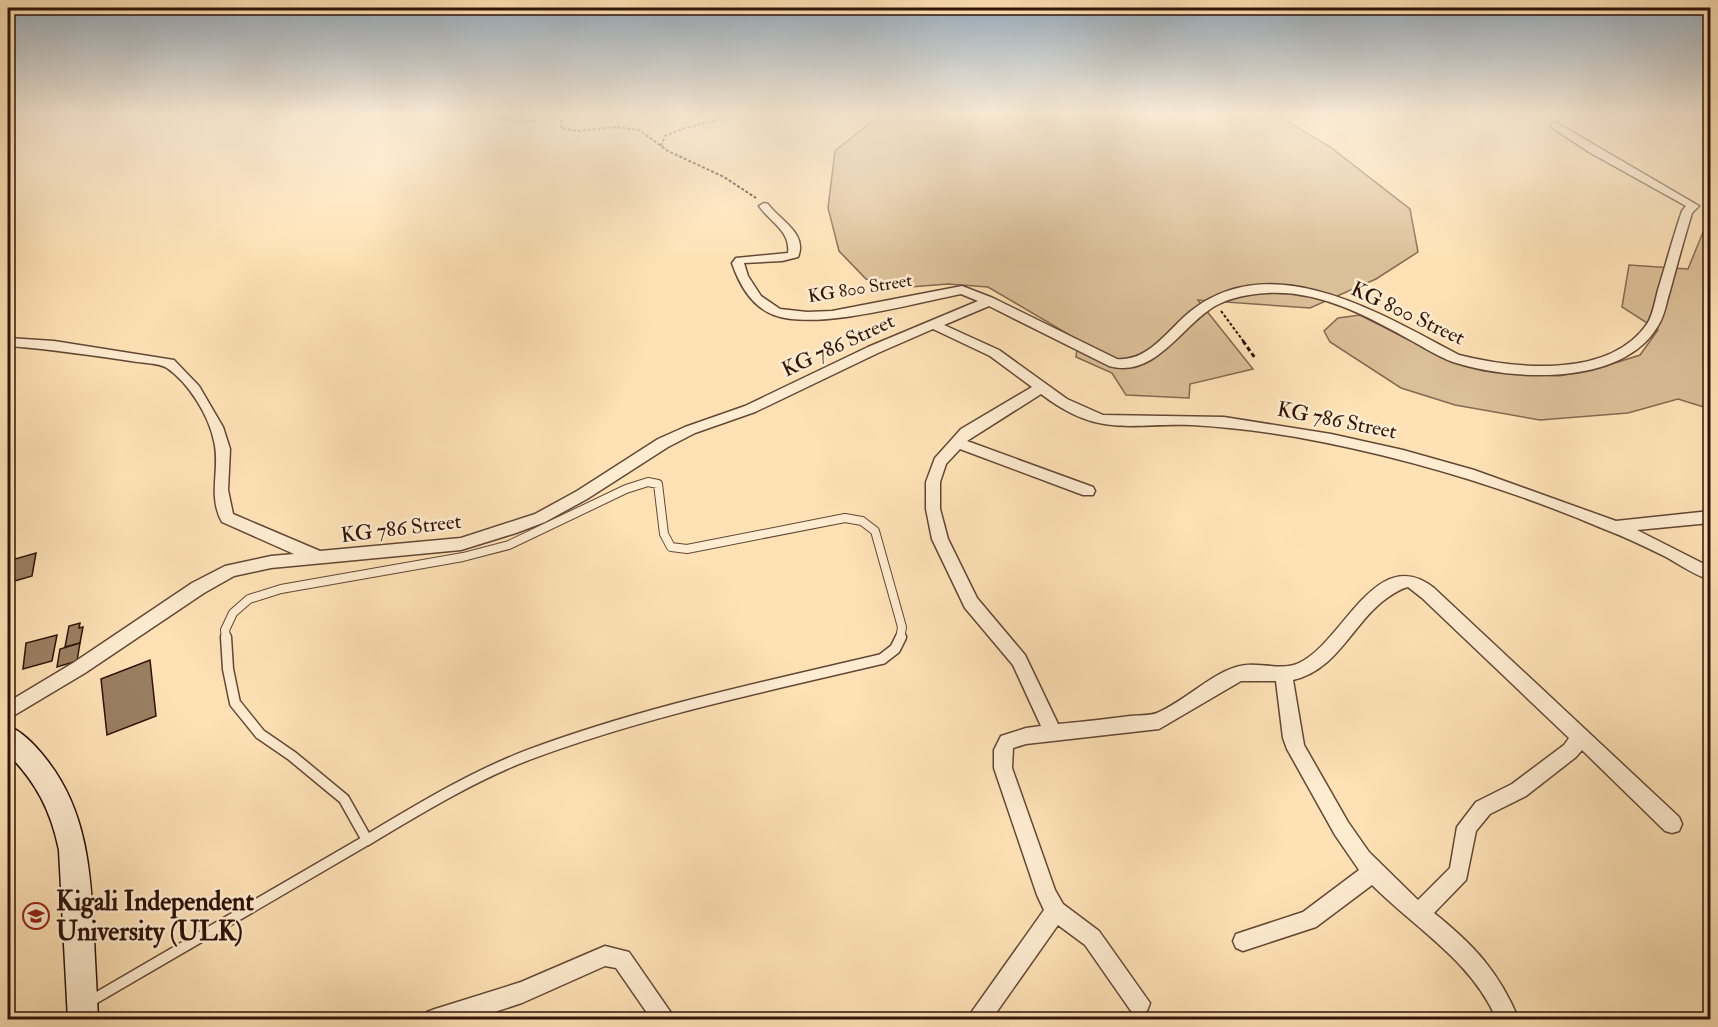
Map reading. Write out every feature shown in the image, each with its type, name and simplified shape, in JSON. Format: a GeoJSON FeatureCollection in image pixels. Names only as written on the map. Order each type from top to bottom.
{"type":"FeatureCollection","features":[{"type":"Feature","properties":{"kind":"main road"},"geometry":{"type":"LineString","coordinates":[[8,738],[41,770],[67,820],[77,862],[83,1013]]}},
{"type":"Feature","properties":{"kind":"street","name":"KG 800 Street"},"geometry":{"type":"LineString","coordinates":[[764,206],[769,216],[783,223],[791,233],[796,251],[794,255],[782,258],[745,259],[738,263],[742,276],[757,299],[777,312],[807,316],[832,315],[962,290],[1114,363],[1128,364],[1145,357],[1212,301],[1251,291],[1295,291],[1329,297],[1350,305],[1455,358],[1513,370],[1536,371],[1569,369],[1605,360],[1636,344],[1652,327],[1687,211],[1694,206],[1620,163]]}},
{"type":"Feature","properties":{"kind":"street"},"geometry":{"type":"LineString","coordinates":[[933,325],[989,301]]}},
{"type":"Feature","properties":{"kind":"street","name":"KG 786 Street"},"geometry":{"type":"LineString","coordinates":[[8,711],[79,668],[198,588],[231,570],[271,562],[461,544],[540,518],[582,495],[663,443],[690,430],[750,409],[873,350],[933,325],[978,343],[1004,359],[1041,388],[1100,420],[1118,423],[1170,420],[1254,426],[1396,452],[1490,480],[1618,526],[1674,552],[1710,574]]}},
{"type":"Feature","properties":{"kind":"street"},"geometry":{"type":"LineString","coordinates":[[8,342],[54,345],[169,363],[190,383],[219,432],[223,448],[219,491],[227,518],[321,559]]}},
{"type":"Feature","properties":{"kind":"street"},"geometry":{"type":"LineString","coordinates":[[1041,388],[966,433],[940,462],[933,482],[933,509],[940,539],[971,603],[1019,660],[1053,733]]}},
{"type":"Feature","properties":{"kind":"street"},"geometry":{"type":"LineString","coordinates":[[958,443],[1088,491]]}},
{"type":"Feature","properties":{"kind":"street"},"geometry":{"type":"LineString","coordinates":[[1618,526],[1710,517]]}},
{"type":"Feature","properties":{"kind":"street"},"geometry":{"type":"LineString","coordinates":[[1139,1003],[1092,938],[1056,911],[1047,895],[1003,768],[1003,750],[1007,742],[1053,733],[1159,721],[1220,682],[1239,673],[1284,675],[1303,670],[1330,651],[1365,605],[1397,583],[1408,581],[1417,584],[1428,593],[1672,824]]}},
{"type":"Feature","properties":{"kind":"street"},"geometry":{"type":"LineString","coordinates":[[1284,675],[1291,730],[1296,749],[1353,846],[1373,872],[1473,959],[1492,982],[1508,1020]]}},
{"type":"Feature","properties":{"kind":"street"},"geometry":{"type":"LineString","coordinates":[[1419,914],[1459,873],[1467,827],[1483,808],[1519,790],[1570,752],[1581,737]]}},
{"type":"Feature","properties":{"kind":"street"},"geometry":{"type":"LineString","coordinates":[[1243,941],[1309,920],[1373,872]]}},
{"type":"Feature","properties":{"kind":"street"},"geometry":{"type":"LineString","coordinates":[[977,1020],[1056,911]]}},
{"type":"Feature","properties":{"kind":"street"},"geometry":{"type":"LineString","coordinates":[[435,1020],[522,992],[605,956],[622,959],[665,1020]]}},
{"type":"Feature","properties":{"kind":"lane"},"geometry":{"type":"LineString","coordinates":[[83,1013],[443,795],[526,756],[664,710],[882,659],[894,652],[901,642],[902,627],[875,531],[868,522],[845,518],[687,549],[671,547],[666,540],[663,495],[658,484],[648,482],[626,489],[509,545],[463,557],[281,590],[249,599],[233,613],[225,630],[228,669],[235,703],[260,734],[292,756],[344,799],[367,840]]}},
{"type":"Feature","properties":{"kind":"path"},"geometry":{"type":"LineString","coordinates":[[690,163],[737,183],[740,190],[752,195],[764,206]]}},
{"type":"Feature","properties":{"kind":"path"},"geometry":{"type":"LineString","coordinates":[[1212,301],[1255,358]]}},
{"type":"Feature","properties":{"kind":"shaded area"},"geometry":{"type":"Polygon","coordinates":[[[834,163],[1351,163],[1410,209],[1418,252],[1376,279],[1310,308],[1198,300],[1253,369],[1190,384],[1189,398],[1126,395],[1112,373],[1076,357],[1078,340],[988,287],[948,284],[897,288],[866,279],[839,251],[828,208],[834,163]]]}},
{"type":"Feature","properties":{"kind":"shaded area"},"geometry":{"type":"Polygon","coordinates":[[[1710,215],[1710,409],[1678,399],[1628,413],[1540,420],[1455,405],[1401,388],[1330,342],[1324,331],[1338,318],[1360,315],[1455,363],[1484,371],[1559,376],[1599,368],[1640,355],[1658,330],[1622,307],[1629,265],[1688,269],[1710,215]]]}},
{"type":"Feature","properties":{"kind":"building"},"geometry":{"type":"Polygon","coordinates":[[[36,553],[32,576],[8,583],[8,561],[36,553]]]}},
{"type":"Feature","properties":{"kind":"building"},"geometry":{"type":"Polygon","coordinates":[[[80,623],[79,628],[83,627],[80,643],[65,647],[69,626],[80,623]]]}},
{"type":"Feature","properties":{"kind":"building"},"geometry":{"type":"Polygon","coordinates":[[[57,635],[52,661],[23,669],[26,643],[57,635]]]}},
{"type":"Feature","properties":{"kind":"building"},"geometry":{"type":"Polygon","coordinates":[[[80,643],[77,661],[57,667],[60,649],[80,643]]]}},
{"type":"Feature","properties":{"kind":"building"},"geometry":{"type":"Polygon","coordinates":[[[150,660],[156,716],[107,735],[101,679],[150,660]]]}},
{"type":"Feature","properties":{"kind":"place","name":"Kigali Independent University (ULK)"},"geometry":{"type":"Point","coordinates":[36,916]}}]}
